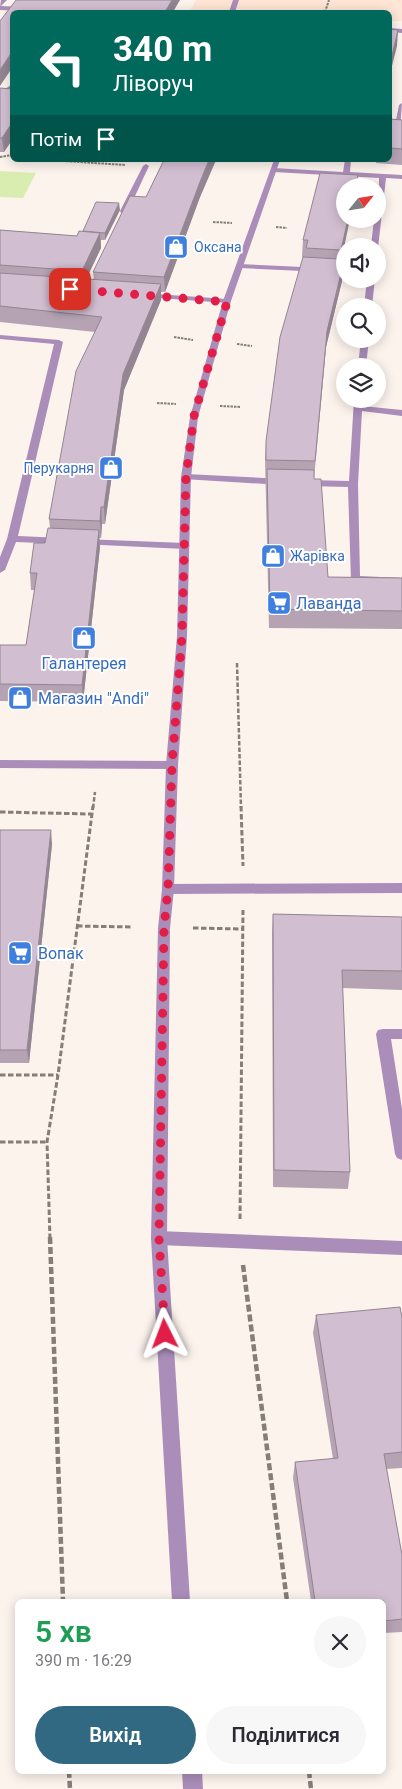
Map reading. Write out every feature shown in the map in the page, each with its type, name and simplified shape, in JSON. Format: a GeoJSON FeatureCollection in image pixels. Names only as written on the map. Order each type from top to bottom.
{"type":"FeatureCollection","features":[{"type":"Feature","properties":{"kind":"street"},"geometry":{"type":"LineString","coordinates":[[4,0],[0,7],[29,9]]}},
{"type":"Feature","properties":{"kind":"street"},"geometry":{"type":"LineString","coordinates":[[0,96],[10,88]]}},
{"type":"Feature","properties":{"kind":"street"},"geometry":{"type":"LineString","coordinates":[[396,130],[402,105]]}},
{"type":"Feature","properties":{"kind":"street"},"geometry":{"type":"LineString","coordinates":[[346,174],[348,162]]}},
{"type":"Feature","properties":{"kind":"street"},"geometry":{"type":"LineString","coordinates":[[182,1599],[159,1238],[164,928],[168,889],[172,765],[182,636],[186,477],[194,416],[227,302],[275,165],[346,174],[402,177]]}},
{"type":"Feature","properties":{"kind":"street"},"geometry":{"type":"LineString","coordinates":[[120,218],[146,166]]}},
{"type":"Feature","properties":{"kind":"street"},"geometry":{"type":"LineString","coordinates":[[376,238],[383,176]]}},
{"type":"Feature","properties":{"kind":"street"},"geometry":{"type":"LineString","coordinates":[[241,266],[336,271]]}},
{"type":"Feature","properties":{"kind":"street"},"geometry":{"type":"LineString","coordinates":[[136,294],[227,302]]}},
{"type":"Feature","properties":{"kind":"street"},"geometry":{"type":"LineString","coordinates":[[0,336],[59,342],[12,539],[0,570]]}},
{"type":"Feature","properties":{"kind":"street"},"geometry":{"type":"LineString","coordinates":[[357,408],[353,484],[355,579],[402,581]]}},
{"type":"Feature","properties":{"kind":"street"},"geometry":{"type":"LineString","coordinates":[[377,408],[402,413]]}},
{"type":"Feature","properties":{"kind":"street"},"geometry":{"type":"LineString","coordinates":[[186,477],[237,481],[353,484]]}},
{"type":"Feature","properties":{"kind":"street"},"geometry":{"type":"LineString","coordinates":[[12,539],[185,546]]}},
{"type":"Feature","properties":{"kind":"street"},"geometry":{"type":"LineString","coordinates":[[0,764],[172,765]]}},
{"type":"Feature","properties":{"kind":"street"},"geometry":{"type":"LineString","coordinates":[[168,889],[402,888]]}},
{"type":"Feature","properties":{"kind":"street"},"geometry":{"type":"LineString","coordinates":[[402,1034],[383,1034],[402,1154]]}},
{"type":"Feature","properties":{"kind":"street"},"geometry":{"type":"LineString","coordinates":[[159,1238],[402,1248]]}},
{"type":"Feature","properties":{"kind":"street"},"geometry":{"type":"LineString","coordinates":[[192,1774],[193,1789]]}},
{"type":"Feature","properties":{"kind":"path"},"geometry":{"type":"LineString","coordinates":[[79,162],[146,166]]}},
{"type":"Feature","properties":{"kind":"path"},"geometry":{"type":"LineString","coordinates":[[174,337],[194,340]]}},
{"type":"Feature","properties":{"kind":"path"},"geometry":{"type":"LineString","coordinates":[[236,344],[252,346]]}},
{"type":"Feature","properties":{"kind":"path"},"geometry":{"type":"LineString","coordinates":[[237,663],[244,888]]}},
{"type":"Feature","properties":{"kind":"path"},"geometry":{"type":"LineString","coordinates":[[63,1599],[47,1142],[58,1075],[95,792]]}},
{"type":"Feature","properties":{"kind":"path"},"geometry":{"type":"LineString","coordinates":[[0,812],[91,814]]}},
{"type":"Feature","properties":{"kind":"path"},"geometry":{"type":"LineString","coordinates":[[77,926],[132,927]]}},
{"type":"Feature","properties":{"kind":"path"},"geometry":{"type":"LineString","coordinates":[[194,928],[243,929]]}},
{"type":"Feature","properties":{"kind":"path"},"geometry":{"type":"LineString","coordinates":[[0,1075],[58,1075]]}},
{"type":"Feature","properties":{"kind":"path"},"geometry":{"type":"LineString","coordinates":[[0,1142],[47,1142]]}},
{"type":"Feature","properties":{"kind":"path"},"geometry":{"type":"LineString","coordinates":[[70,1774],[70,1789]]}},
{"type":"Feature","properties":{"kind":"path"},"geometry":{"type":"LineString","coordinates":[[309,1774],[311,1789]]}},
{"type":"Feature","properties":{"kind":"shaded area"},"geometry":{"type":"Polygon","coordinates":[[[196,0],[402,0],[402,21],[392,21],[392,10],[191,10],[196,0]]]}},
{"type":"Feature","properties":{"kind":"green space"},"geometry":{"type":"Polygon","coordinates":[[[0,171],[36,173],[23,198],[0,197],[0,171]]]}},
{"type":"Feature","properties":{"kind":"building"},"geometry":{"type":"Polygon","coordinates":[[[16,0],[172,0],[166,10],[10,10],[10,55],[0,70],[0,21],[16,0]]]}},
{"type":"Feature","properties":{"kind":"building"},"geometry":{"type":"Polygon","coordinates":[[[392,29],[398,30],[392,56],[392,29]]]}},
{"type":"Feature","properties":{"kind":"building"},"geometry":{"type":"Polygon","coordinates":[[[0,88],[10,89],[10,126],[2,138],[0,138],[0,88]]]}},
{"type":"Feature","properties":{"kind":"building"},"geometry":{"type":"Polygon","coordinates":[[[392,119],[402,120],[402,149],[392,148],[392,119]]]}},
{"type":"Feature","properties":{"kind":"building"},"geometry":{"type":"Polygon","coordinates":[[[163,162],[208,162],[164,277],[93,272],[130,196],[146,197],[163,162]]]}},
{"type":"Feature","properties":{"kind":"building"},"geometry":{"type":"Polygon","coordinates":[[[320,173],[358,175],[357,178],[336,178],[336,228],[346,228],[344,238],[336,238],[336,250],[306,248],[308,240],[303,240],[320,173]]]}},
{"type":"Feature","properties":{"kind":"building"},"geometry":{"type":"Polygon","coordinates":[[[96,202],[119,203],[105,233],[83,231],[96,202]]]}},
{"type":"Feature","properties":{"kind":"building"},"geometry":{"type":"Polygon","coordinates":[[[0,230],[77,236],[79,231],[100,233],[82,271],[0,265],[0,230]]]}},
{"type":"Feature","properties":{"kind":"building"},"geometry":{"type":"Polygon","coordinates":[[[303,257],[336,259],[337,288],[327,331],[315,461],[266,460],[266,441],[280,337],[303,257]]]}},
{"type":"Feature","properties":{"kind":"building"},"geometry":{"type":"Polygon","coordinates":[[[0,273],[161,284],[123,374],[104,507],[101,507],[100,521],[49,519],[76,371],[102,317],[0,306],[0,273]]]}},
{"type":"Feature","properties":{"kind":"building"},"geometry":{"type":"Polygon","coordinates":[[[267,469],[314,470],[314,479],[321,479],[328,577],[402,578],[402,611],[270,609],[267,469]]]}},
{"type":"Feature","properties":{"kind":"building"},"geometry":{"type":"Polygon","coordinates":[[[48,528],[99,530],[82,685],[0,684],[0,645],[26,645],[37,573],[30,573],[34,543],[45,543],[48,528]]]}},
{"type":"Feature","properties":{"kind":"building","name":"Вопак"},"geometry":{"type":"Polygon","coordinates":[[[0,830],[51,830],[27,1050],[0,1050],[0,830]]]}},
{"type":"Feature","properties":{"kind":"building"},"geometry":{"type":"Polygon","coordinates":[[[273,914],[402,917],[402,971],[342,970],[350,1172],[274,1170],[273,914]]]}},
{"type":"Feature","properties":{"kind":"building"},"geometry":{"type":"Polygon","coordinates":[[[400,1307],[402,1318],[402,1452],[384,1454],[402,1555],[402,1619],[386,1621],[386,1599],[315,1599],[295,1462],[338,1458],[316,1315],[400,1307]]]}},
{"type":"Feature","properties":{"kind":"place","name":"Оксана"},"geometry":{"type":"Point","coordinates":[176,247]}},
{"type":"Feature","properties":{"kind":"place","name":"Перукарня"},"geometry":{"type":"Point","coordinates":[111,468]}},
{"type":"Feature","properties":{"kind":"place","name":"Жарівка"},"geometry":{"type":"Point","coordinates":[273,556]}},
{"type":"Feature","properties":{"kind":"place","name":"Лаванда"},"geometry":{"type":"Point","coordinates":[279,603]}},
{"type":"Feature","properties":{"kind":"place","name":"Галантерея"},"geometry":{"type":"Point","coordinates":[84,638]}},
{"type":"Feature","properties":{"kind":"place","name":"Магазин \"Andi\""},"geometry":{"type":"Point","coordinates":[20,698]}},
{"type":"Feature","properties":{"kind":"place","name":"Вопак"},"geometry":{"type":"Point","coordinates":[20,953]}},
{"type":"Feature","properties":{"kind":"route"},"geometry":{"type":"LineString","coordinates":[[70,289],[227,302],[194,416],[186,477],[182,636],[172,765],[168,889],[164,928],[159,1238],[165,1334]]}}]}
